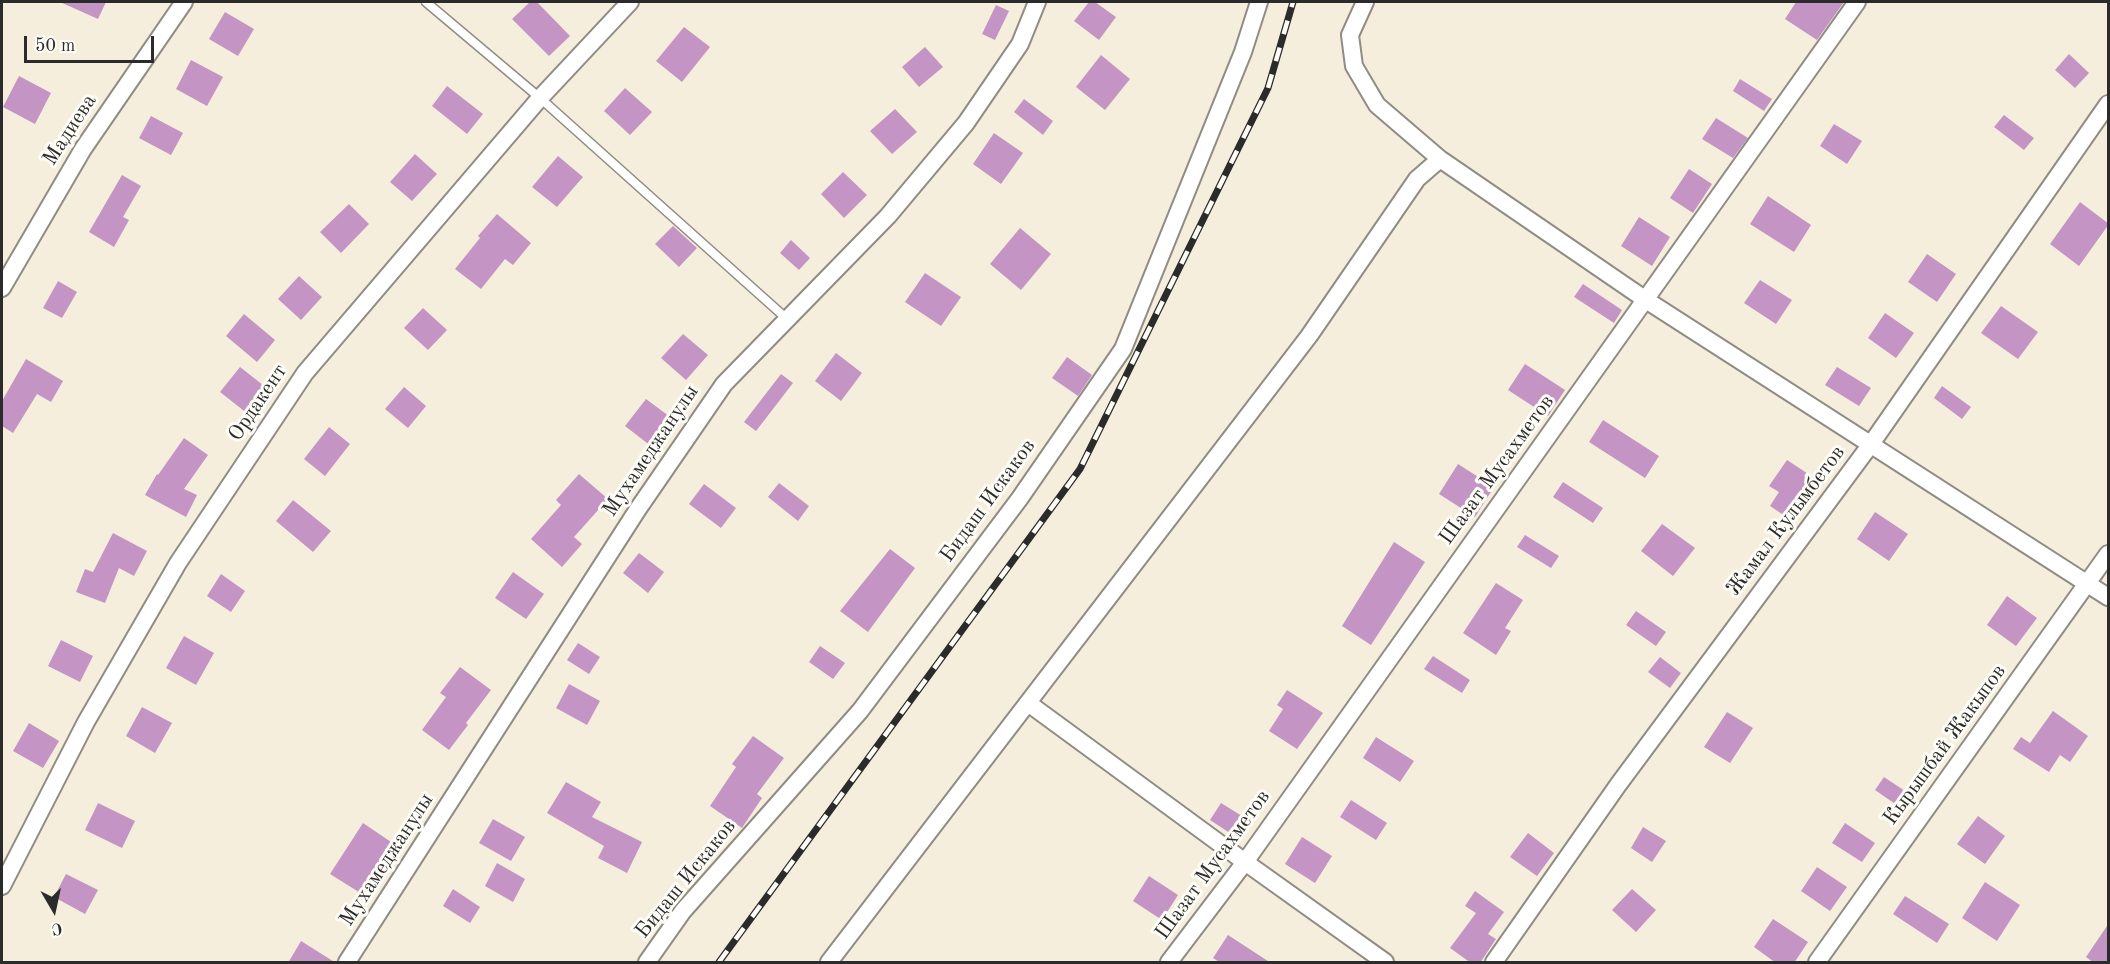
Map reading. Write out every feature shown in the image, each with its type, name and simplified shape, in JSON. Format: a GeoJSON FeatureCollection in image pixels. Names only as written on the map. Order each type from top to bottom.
{"type":"FeatureCollection","features":[{"type":"Feature","properties":{"kind":"street","name":"Мадиева"},"geometry":{"type":"LineString","coordinates":[[2,288],[83,148],[184,2]]}},
{"type":"Feature","properties":{"kind":"street","name":"Ордакент"},"geometry":{"type":"LineString","coordinates":[[2,886],[86,722],[178,563],[304,373],[540,98],[630,2]]}},
{"type":"Feature","properties":{"kind":"street","name":"Мухамеджанулы"},"geometry":{"type":"LineString","coordinates":[[347,963],[638,509],[724,384],[888,216],[966,123],[1020,44],[1037,2]]}},
{"type":"Feature","properties":{"kind":"street","name":"Бидаш Искаков"},"geometry":{"type":"LineString","coordinates":[[647,963],[683,911],[860,711],[1020,498],[1123,349],[1238,63],[1259,2]]}},
{"type":"Feature","properties":{"kind":"street"},"geometry":{"type":"LineString","coordinates":[[1365,2],[1350,35],[1354,66],[1377,105],[1440,159],[1646,300],[2109,597]]}},
{"type":"Feature","properties":{"kind":"street","name":"Шазат Мусахметов"},"geometry":{"type":"LineString","coordinates":[[1169,963],[1245,862],[1857,2]]}},
{"type":"Feature","properties":{"kind":"street","name":"Жамал Кулымбетов"},"geometry":{"type":"LineString","coordinates":[[1494,963],[1618,785],[1871,444],[2109,104]]}},
{"type":"Feature","properties":{"kind":"street"},"geometry":{"type":"LineString","coordinates":[[829,963],[1309,336],[1417,179],[1440,159]]}},
{"type":"Feature","properties":{"kind":"street","name":"Кырышбай Жакыпов"},"geometry":{"type":"LineString","coordinates":[[1817,963],[2109,554]]}},
{"type":"Feature","properties":{"kind":"street"},"geometry":{"type":"LineString","coordinates":[[1028,703],[1385,963]]}},
{"type":"Feature","properties":{"kind":"lane"},"geometry":{"type":"LineString","coordinates":[[426,2],[540,98],[787,319]]}},
{"type":"Feature","properties":{"kind":"building"},"geometry":{"type":"Polygon","coordinates":[[[60,2],[106,2],[98,19],[60,2]]]}},
{"type":"Feature","properties":{"kind":"building"},"geometry":{"type":"Polygon","coordinates":[[[530,2],[537,2],[570,36],[549,56],[512,19],[530,2]]]}},
{"type":"Feature","properties":{"kind":"building"},"geometry":{"type":"Polygon","coordinates":[[[1089,2],[1095,2],[1116,17],[1099,40],[1074,21],[1089,2]]]}},
{"type":"Feature","properties":{"kind":"building"},"geometry":{"type":"Polygon","coordinates":[[[1796,2],[1844,2],[1817,40],[1785,19],[1796,2]]]}},
{"type":"Feature","properties":{"kind":"building"},"geometry":{"type":"Polygon","coordinates":[[[996,5],[1009,11],[995,40],[982,34],[996,5]]]}},
{"type":"Feature","properties":{"kind":"building"},"geometry":{"type":"Polygon","coordinates":[[[225,12],[254,29],[238,56],[209,39],[225,12]]]}},
{"type":"Feature","properties":{"kind":"building"},"geometry":{"type":"Polygon","coordinates":[[[684,27],[710,47],[682,82],[656,61],[684,27]]]}},
{"type":"Feature","properties":{"kind":"building"},"geometry":{"type":"Polygon","coordinates":[[[925,47],[943,67],[919,87],[902,67],[925,47]]]}},
{"type":"Feature","properties":{"kind":"building"},"geometry":{"type":"Polygon","coordinates":[[[2069,54],[2089,73],[2075,88],[2055,70],[2069,54]]]}},
{"type":"Feature","properties":{"kind":"building"},"geometry":{"type":"Polygon","coordinates":[[[1101,55],[1130,79],[1105,110],[1076,87],[1101,55]]]}},
{"type":"Feature","properties":{"kind":"building"},"geometry":{"type":"Polygon","coordinates":[[[191,60],[223,77],[207,106],[176,89],[191,60]]]}},
{"type":"Feature","properties":{"kind":"building"},"geometry":{"type":"Polygon","coordinates":[[[19,76],[51,93],[35,124],[3,107],[19,76]]]}},
{"type":"Feature","properties":{"kind":"building"},"geometry":{"type":"Polygon","coordinates":[[[1740,79],[1772,99],[1764,111],[1733,91],[1740,79]]]}},
{"type":"Feature","properties":{"kind":"building"},"geometry":{"type":"Polygon","coordinates":[[[447,86],[483,114],[467,134],[432,106],[447,86]]]}},
{"type":"Feature","properties":{"kind":"building"},"geometry":{"type":"Polygon","coordinates":[[[625,88],[652,112],[630,135],[604,111],[625,88]]]}},
{"type":"Feature","properties":{"kind":"building"},"geometry":{"type":"Polygon","coordinates":[[[1024,99],[1053,121],[1043,135],[1014,112],[1024,99]]]}},
{"type":"Feature","properties":{"kind":"building"},"geometry":{"type":"Polygon","coordinates":[[[895,109],[917,132],[892,154],[870,131],[895,109]]]}},
{"type":"Feature","properties":{"kind":"building"},"geometry":{"type":"Polygon","coordinates":[[[2004,115],[2034,138],[2024,150],[1994,127],[2004,115]]]}},
{"type":"Feature","properties":{"kind":"building"},"geometry":{"type":"Polygon","coordinates":[[[151,116],[183,133],[171,155],[139,138],[151,116]]]}},
{"type":"Feature","properties":{"kind":"building"},"geometry":{"type":"Polygon","coordinates":[[[1716,118],[1748,138],[1733,158],[1702,139],[1716,118]]]}},
{"type":"Feature","properties":{"kind":"building"},"geometry":{"type":"Polygon","coordinates":[[[1834,124],[1862,141],[1847,164],[1820,146],[1834,124]]]}},
{"type":"Feature","properties":{"kind":"building"},"geometry":{"type":"Polygon","coordinates":[[[994,133],[1023,153],[1001,184],[973,164],[994,133]]]}},
{"type":"Feature","properties":{"kind":"building"},"geometry":{"type":"Polygon","coordinates":[[[415,154],[437,174],[412,201],[390,182],[415,154]]]}},
{"type":"Feature","properties":{"kind":"building"},"geometry":{"type":"Polygon","coordinates":[[[558,156],[583,177],[557,207],[532,187],[558,156]]]}},
{"type":"Feature","properties":{"kind":"building"},"geometry":{"type":"Polygon","coordinates":[[[1689,169],[1712,184],[1693,213],[1670,198],[1689,169]]]}},
{"type":"Feature","properties":{"kind":"building"},"geometry":{"type":"Polygon","coordinates":[[[843,172],[867,195],[844,218],[821,194],[843,172]]]}},
{"type":"Feature","properties":{"kind":"building"},"geometry":{"type":"Polygon","coordinates":[[[122,175],[141,186],[123,217],[129,220],[114,247],[89,232],[122,175]]]}},
{"type":"Feature","properties":{"kind":"building"},"geometry":{"type":"Polygon","coordinates":[[[1768,196],[1811,225],[1794,252],[1750,224],[1768,196]]]}},
{"type":"Feature","properties":{"kind":"building"},"geometry":{"type":"Polygon","coordinates":[[[2080,202],[2109,224],[2079,266],[2050,244],[2080,202]]]}},
{"type":"Feature","properties":{"kind":"building"},"geometry":{"type":"Polygon","coordinates":[[[349,204],[369,224],[341,253],[320,232],[349,204]]]}},
{"type":"Feature","properties":{"kind":"building"},"geometry":{"type":"Polygon","coordinates":[[[497,214],[531,243],[513,265],[505,259],[481,289],[455,269],[497,214]]]}},
{"type":"Feature","properties":{"kind":"building"},"geometry":{"type":"Polygon","coordinates":[[[1639,217],[1670,237],[1652,266],[1621,246],[1639,217]]]}},
{"type":"Feature","properties":{"kind":"building"},"geometry":{"type":"Polygon","coordinates":[[[673,226],[697,248],[679,267],[655,244],[673,226]]]}},
{"type":"Feature","properties":{"kind":"building"},"geometry":{"type":"Polygon","coordinates":[[[1020,228],[1051,254],[1021,290],[990,264],[1020,228]]]}},
{"type":"Feature","properties":{"kind":"building"},"geometry":{"type":"Polygon","coordinates":[[[791,240],[810,258],[799,270],[780,253],[791,240]]]}},
{"type":"Feature","properties":{"kind":"building"},"geometry":{"type":"Polygon","coordinates":[[[1927,254],[1956,274],[1937,302],[1908,282],[1927,254]]]}},
{"type":"Feature","properties":{"kind":"building"},"geometry":{"type":"Polygon","coordinates":[[[925,273],[961,297],[941,326],[905,302],[925,273]]]}},
{"type":"Feature","properties":{"kind":"building"},"geometry":{"type":"Polygon","coordinates":[[[299,276],[322,297],[301,320],[278,299],[299,276]]]}},
{"type":"Feature","properties":{"kind":"building"},"geometry":{"type":"Polygon","coordinates":[[[1760,280],[1792,300],[1776,324],[1744,303],[1760,280]]]}},
{"type":"Feature","properties":{"kind":"building"},"geometry":{"type":"Polygon","coordinates":[[[58,281],[77,292],[62,318],[43,308],[58,281]]]}},
{"type":"Feature","properties":{"kind":"building"},"geometry":{"type":"Polygon","coordinates":[[[1583,284],[1622,310],[1614,323],[1574,297],[1583,284]]]}},
{"type":"Feature","properties":{"kind":"building"},"geometry":{"type":"Polygon","coordinates":[[[2001,306],[2038,332],[2018,359],[1981,333],[2001,306]]]}},
{"type":"Feature","properties":{"kind":"building"},"geometry":{"type":"Polygon","coordinates":[[[423,308],[447,330],[428,350],[404,328],[423,308]]]}},
{"type":"Feature","properties":{"kind":"building"},"geometry":{"type":"Polygon","coordinates":[[[1885,313],[1914,333],[1896,358],[1868,338],[1885,313]]]}},
{"type":"Feature","properties":{"kind":"building"},"geometry":{"type":"Polygon","coordinates":[[[244,314],[275,340],[257,362],[226,336],[244,314]]]}},
{"type":"Feature","properties":{"kind":"building"},"geometry":{"type":"Polygon","coordinates":[[[683,334],[708,355],[686,380],[661,358],[683,334]]]}},
{"type":"Feature","properties":{"kind":"building"},"geometry":{"type":"Polygon","coordinates":[[[836,353],[862,373],[841,401],[815,381],[836,353]]]}},
{"type":"Feature","properties":{"kind":"building"},"geometry":{"type":"Polygon","coordinates":[[[1067,357],[1092,375],[1078,396],[1052,378],[1067,357]]]}},
{"type":"Feature","properties":{"kind":"building"},"geometry":{"type":"Polygon","coordinates":[[[26,359],[63,381],[51,402],[37,394],[13,433],[2,426],[2,401],[26,359]]]}},
{"type":"Feature","properties":{"kind":"building"},"geometry":{"type":"Polygon","coordinates":[[[1525,364],[1565,390],[1548,416],[1508,390],[1525,364]]]}},
{"type":"Feature","properties":{"kind":"building"},"geometry":{"type":"Polygon","coordinates":[[[240,367],[268,389],[248,414],[220,392],[240,367]]]}},
{"type":"Feature","properties":{"kind":"building"},"geometry":{"type":"Polygon","coordinates":[[[1837,367],[1871,388],[1859,406],[1825,385],[1837,367]]]}},
{"type":"Feature","properties":{"kind":"building"},"geometry":{"type":"Polygon","coordinates":[[[781,374],[793,383],[756,431],[744,422],[781,374]]]}},
{"type":"Feature","properties":{"kind":"building"},"geometry":{"type":"Polygon","coordinates":[[[1942,386],[1971,407],[1962,419],[1934,398],[1942,386]]]}},
{"type":"Feature","properties":{"kind":"building"},"geometry":{"type":"Polygon","coordinates":[[[404,387],[426,406],[408,428],[385,409],[404,387]]]}},
{"type":"Feature","properties":{"kind":"building"},"geometry":{"type":"Polygon","coordinates":[[[646,399],[677,422],[656,450],[625,426],[646,399]]]}},
{"type":"Feature","properties":{"kind":"building"},"geometry":{"type":"Polygon","coordinates":[[[1603,420],[1659,456],[1645,478],[1589,442],[1603,420]]]}},
{"type":"Feature","properties":{"kind":"building"},"geometry":{"type":"Polygon","coordinates":[[[329,427],[350,444],[325,476],[304,459],[329,427]]]}},
{"type":"Feature","properties":{"kind":"building"},"geometry":{"type":"Polygon","coordinates":[[[184,438],[208,455],[184,489],[197,495],[186,517],[145,495],[157,474],[184,438]]]}},
{"type":"Feature","properties":{"kind":"building"},"geometry":{"type":"Polygon","coordinates":[[[1787,460],[1819,481],[1791,520],[1770,506],[1779,492],[1769,486],[1787,460]]]}},
{"type":"Feature","properties":{"kind":"building"},"geometry":{"type":"Polygon","coordinates":[[[1458,464],[1494,487],[1475,517],[1439,494],[1458,464]]]}},
{"type":"Feature","properties":{"kind":"building"},"geometry":{"type":"Polygon","coordinates":[[[579,474],[608,499],[574,537],[582,544],[562,567],[531,539],[561,505],[556,500],[579,474]]]}},
{"type":"Feature","properties":{"kind":"building"},"geometry":{"type":"Polygon","coordinates":[[[1563,482],[1603,508],[1593,523],[1553,497],[1563,482]]]}},
{"type":"Feature","properties":{"kind":"building"},"geometry":{"type":"Polygon","coordinates":[[[779,483],[809,506],[798,521],[768,497],[779,483]]]}},
{"type":"Feature","properties":{"kind":"building"},"geometry":{"type":"Polygon","coordinates":[[[704,484],[736,508],[721,528],[689,504],[704,484]]]}},
{"type":"Feature","properties":{"kind":"building"},"geometry":{"type":"Polygon","coordinates":[[[293,500],[331,531],[313,552],[276,521],[293,500]]]}},
{"type":"Feature","properties":{"kind":"building"},"geometry":{"type":"Polygon","coordinates":[[[1875,512],[1908,534],[1889,561],[1857,539],[1875,512]]]}},
{"type":"Feature","properties":{"kind":"building"},"geometry":{"type":"Polygon","coordinates":[[[1662,524],[1695,548],[1673,576],[1641,551],[1662,524]]]}},
{"type":"Feature","properties":{"kind":"building"},"geometry":{"type":"Polygon","coordinates":[[[113,533],[147,551],[134,576],[119,568],[105,603],[76,592],[85,569],[93,572],[113,533]]]}},
{"type":"Feature","properties":{"kind":"building"},"geometry":{"type":"Polygon","coordinates":[[[1525,535],[1559,556],[1551,568],[1517,547],[1525,535]]]}},
{"type":"Feature","properties":{"kind":"building"},"geometry":{"type":"Polygon","coordinates":[[[1394,542],[1425,562],[1371,645],[1342,626],[1394,542]]]}},
{"type":"Feature","properties":{"kind":"building"},"geometry":{"type":"Polygon","coordinates":[[[890,549],[915,568],[868,632],[840,611],[890,549]]]}},
{"type":"Feature","properties":{"kind":"building"},"geometry":{"type":"Polygon","coordinates":[[[639,553],[664,572],[648,593],[623,573],[639,553]]]}},
{"type":"Feature","properties":{"kind":"building"},"geometry":{"type":"Polygon","coordinates":[[[513,572],[544,594],[526,619],[495,598],[513,572]]]}},
{"type":"Feature","properties":{"kind":"building"},"geometry":{"type":"Polygon","coordinates":[[[221,574],[245,591],[231,612],[207,596],[221,574]]]}},
{"type":"Feature","properties":{"kind":"building"},"geometry":{"type":"Polygon","coordinates":[[[1496,583],[1523,600],[1505,628],[1511,631],[1496,655],[1463,633],[1496,583]]]}},
{"type":"Feature","properties":{"kind":"building"},"geometry":{"type":"Polygon","coordinates":[[[2007,596],[2037,618],[2016,646],[1987,625],[2007,596]]]}},
{"type":"Feature","properties":{"kind":"building"},"geometry":{"type":"Polygon","coordinates":[[[1636,611],[1666,632],[1656,646],[1626,625],[1636,611]]]}},
{"type":"Feature","properties":{"kind":"building"},"geometry":{"type":"Polygon","coordinates":[[[184,636],[214,653],[196,685],[166,668],[184,636]]]}},
{"type":"Feature","properties":{"kind":"building"},"geometry":{"type":"Polygon","coordinates":[[[61,640],[93,656],[80,682],[48,666],[61,640]]]}},
{"type":"Feature","properties":{"kind":"building"},"geometry":{"type":"Polygon","coordinates":[[[578,643],[600,657],[589,674],[567,660],[578,643]]]}},
{"type":"Feature","properties":{"kind":"building"},"geometry":{"type":"Polygon","coordinates":[[[820,646],[845,663],[833,679],[809,662],[820,646]]]}},
{"type":"Feature","properties":{"kind":"building"},"geometry":{"type":"Polygon","coordinates":[[[1433,656],[1470,680],[1462,693],[1424,669],[1433,656]]]}},
{"type":"Feature","properties":{"kind":"building"},"geometry":{"type":"Polygon","coordinates":[[[1660,657],[1681,673],[1670,688],[1648,672],[1660,657]]]}},
{"type":"Feature","properties":{"kind":"building"},"geometry":{"type":"Polygon","coordinates":[[[460,667],[491,690],[449,750],[422,730],[446,697],[440,693],[460,667]]]}},
{"type":"Feature","properties":{"kind":"building"},"geometry":{"type":"Polygon","coordinates":[[[569,684],[600,701],[587,725],[556,708],[569,684]]]}},
{"type":"Feature","properties":{"kind":"building"},"geometry":{"type":"Polygon","coordinates":[[[1287,690],[1323,713],[1297,749],[1269,731],[1283,709],[1277,705],[1287,690]]]}},
{"type":"Feature","properties":{"kind":"building"},"geometry":{"type":"Polygon","coordinates":[[[142,707],[172,723],[155,753],[126,736],[142,707]]]}},
{"type":"Feature","properties":{"kind":"building"},"geometry":{"type":"Polygon","coordinates":[[[2053,711],[2088,736],[2070,762],[2060,755],[2049,772],[2013,749],[2021,737],[2030,743],[2053,711]]]}},
{"type":"Feature","properties":{"kind":"building"},"geometry":{"type":"Polygon","coordinates":[[[1727,712],[1753,728],[1730,763],[1704,747],[1727,712]]]}},
{"type":"Feature","properties":{"kind":"building"},"geometry":{"type":"Polygon","coordinates":[[[29,723],[59,741],[43,768],[13,751],[29,723]]]}},
{"type":"Feature","properties":{"kind":"building"},"geometry":{"type":"Polygon","coordinates":[[[753,736],[784,758],[757,794],[762,798],[742,828],[710,806],[736,767],[732,764],[753,736]]]}},
{"type":"Feature","properties":{"kind":"building"},"geometry":{"type":"Polygon","coordinates":[[[1376,737],[1414,761],[1400,782],[1363,758],[1376,737]]]}},
{"type":"Feature","properties":{"kind":"building"},"geometry":{"type":"Polygon","coordinates":[[[1884,777],[1914,797],[1904,810],[1875,790],[1884,777]]]}},
{"type":"Feature","properties":{"kind":"building"},"geometry":{"type":"Polygon","coordinates":[[[566,782],[601,802],[592,817],[642,842],[627,873],[598,858],[604,846],[547,813],[566,782]]]}},
{"type":"Feature","properties":{"kind":"building"},"geometry":{"type":"Polygon","coordinates":[[[1351,800],[1387,823],[1376,840],[1340,817],[1351,800]]]}},
{"type":"Feature","properties":{"kind":"building"},"geometry":{"type":"Polygon","coordinates":[[[98,803],[135,821],[122,848],[85,830],[98,803]]]}},
{"type":"Feature","properties":{"kind":"building"},"geometry":{"type":"Polygon","coordinates":[[[1221,803],[1250,821],[1239,839],[1210,820],[1221,803]]]}},
{"type":"Feature","properties":{"kind":"building"},"geometry":{"type":"Polygon","coordinates":[[[1978,816],[2005,836],[1985,864],[1957,844],[1978,816]]]}},
{"type":"Feature","properties":{"kind":"building"},"geometry":{"type":"Polygon","coordinates":[[[493,819],[525,837],[511,861],[479,843],[493,819]]]}},
{"type":"Feature","properties":{"kind":"building"},"geometry":{"type":"Polygon","coordinates":[[[363,823],[394,844],[362,894],[330,874],[363,823]]]}},
{"type":"Feature","properties":{"kind":"building"},"geometry":{"type":"Polygon","coordinates":[[[1845,823],[1875,843],[1862,862],[1832,843],[1845,823]]]}},
{"type":"Feature","properties":{"kind":"building"},"geometry":{"type":"Polygon","coordinates":[[[1643,827],[1666,841],[1652,862],[1631,848],[1643,827]]]}},
{"type":"Feature","properties":{"kind":"building"},"geometry":{"type":"Polygon","coordinates":[[[1528,833],[1554,853],[1537,876],[1510,857],[1528,833]]]}},
{"type":"Feature","properties":{"kind":"building"},"geometry":{"type":"Polygon","coordinates":[[[1302,837],[1332,856],[1315,883],[1285,864],[1302,837]]]}},
{"type":"Feature","properties":{"kind":"building"},"geometry":{"type":"Polygon","coordinates":[[[497,863],[525,879],[513,902],[485,886],[497,863]]]}},
{"type":"Feature","properties":{"kind":"building"},"geometry":{"type":"Polygon","coordinates":[[[1817,867],[1847,887],[1830,911],[1801,891],[1817,867]]]}},
{"type":"Feature","properties":{"kind":"building"},"geometry":{"type":"Polygon","coordinates":[[[66,874],[98,890],[85,914],[54,897],[66,874]]]}},
{"type":"Feature","properties":{"kind":"building"},"geometry":{"type":"Polygon","coordinates":[[[1149,876],[1178,895],[1162,920],[1133,901],[1149,876]]]}},
{"type":"Feature","properties":{"kind":"building"},"geometry":{"type":"Polygon","coordinates":[[[1985,882],[2020,905],[1997,941],[1962,918],[1985,882]]]}},
{"type":"Feature","properties":{"kind":"building"},"geometry":{"type":"Polygon","coordinates":[[[453,889],[480,907],[470,923],[443,906],[453,889]]]}},
{"type":"Feature","properties":{"kind":"building"},"geometry":{"type":"Polygon","coordinates":[[[1632,889],[1656,910],[1636,932],[1612,910],[1632,889]]]}},
{"type":"Feature","properties":{"kind":"building"},"geometry":{"type":"Polygon","coordinates":[[[1475,891],[1504,912],[1488,934],[1496,939],[1480,963],[1471,963],[1450,948],[1476,913],[1465,906],[1475,891]]]}},
{"type":"Feature","properties":{"kind":"building"},"geometry":{"type":"Polygon","coordinates":[[[1905,896],[1949,924],[1937,943],[1893,914],[1905,896]]]}},
{"type":"Feature","properties":{"kind":"building"},"geometry":{"type":"Polygon","coordinates":[[[1773,919],[1808,942],[1794,963],[1776,963],[1754,947],[1773,919]]]}},
{"type":"Feature","properties":{"kind":"building"},"geometry":{"type":"Polygon","coordinates":[[[2109,923],[2109,963],[2094,963],[2086,957],[2109,923]]]}},
{"type":"Feature","properties":{"kind":"building"},"geometry":{"type":"Polygon","coordinates":[[[1228,935],[1271,963],[1221,963],[1213,958],[1228,935]]]}},
{"type":"Feature","properties":{"kind":"building"},"geometry":{"type":"Polygon","coordinates":[[[301,941],[336,963],[288,963],[301,941]]]}},
{"type":"Feature","properties":{"kind":"railway"},"geometry":{"type":"LineString","coordinates":[[719,962],[1080,469],[1268,88],[1293,2]]}}]}
